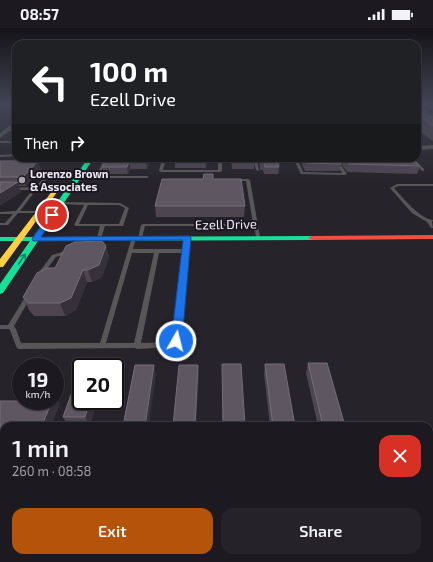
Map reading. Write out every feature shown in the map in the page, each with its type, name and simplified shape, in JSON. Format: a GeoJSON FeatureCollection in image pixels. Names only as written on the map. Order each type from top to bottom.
{"type":"FeatureCollection","features":[{"type":"Feature","properties":{"kind":"main road"},"geometry":{"type":"LineString","coordinates":[[0,291],[88,162]]}},
{"type":"Feature","properties":{"kind":"main road"},"geometry":{"type":"LineString","coordinates":[[0,265],[76,163]]}},
{"type":"Feature","properties":{"kind":"main road","name":"Ezell Drive"},"geometry":{"type":"LineString","coordinates":[[0,239],[83,241],[99,238],[433,237]]}},
{"type":"Feature","properties":{"kind":"street"},"geometry":{"type":"LineString","coordinates":[[0,136],[7,130]]}},
{"type":"Feature","properties":{"kind":"street"},"geometry":{"type":"LineString","coordinates":[[421,148],[433,147]]}},
{"type":"Feature","properties":{"kind":"lane"},"geometry":{"type":"LineString","coordinates":[[7,130],[12,130]]}},
{"type":"Feature","properties":{"kind":"lane"},"geometry":{"type":"LineString","coordinates":[[0,142],[10,142]]}},
{"type":"Feature","properties":{"kind":"lane"},"geometry":{"type":"LineString","coordinates":[[0,145],[12,145]]}},
{"type":"Feature","properties":{"kind":"lane"},"geometry":{"type":"LineString","coordinates":[[0,156],[12,155]]}},
{"type":"Feature","properties":{"kind":"lane"},"geometry":{"type":"LineString","coordinates":[[80,174],[100,171],[106,162]]}},
{"type":"Feature","properties":{"kind":"lane"},"geometry":{"type":"LineString","coordinates":[[163,162],[161,171],[220,171],[220,162]]}},
{"type":"Feature","properties":{"kind":"lane"},"geometry":{"type":"LineString","coordinates":[[256,162],[258,170]]}},
{"type":"Feature","properties":{"kind":"lane"},"geometry":{"type":"LineString","coordinates":[[297,162],[302,173],[345,174],[337,162]]}},
{"type":"Feature","properties":{"kind":"lane"},"geometry":{"type":"LineString","coordinates":[[415,162],[423,170]]}},
{"type":"Feature","properties":{"kind":"lane"},"geometry":{"type":"LineString","coordinates":[[37,189],[49,174],[54,172],[70,172]]}},
{"type":"Feature","properties":{"kind":"lane"},"geometry":{"type":"LineString","coordinates":[[80,174],[147,177]]}},
{"type":"Feature","properties":{"kind":"lane"},"geometry":{"type":"LineString","coordinates":[[225,180],[248,180],[258,237]]}},
{"type":"Feature","properties":{"kind":"lane"},"geometry":{"type":"LineString","coordinates":[[433,185],[397,185],[392,188],[414,212],[431,221],[433,227]]}},
{"type":"Feature","properties":{"kind":"lane"},"geometry":{"type":"LineString","coordinates":[[0,189],[58,188]]}},
{"type":"Feature","properties":{"kind":"lane"},"geometry":{"type":"LineString","coordinates":[[0,224],[6,224],[31,194]]}},
{"type":"Feature","properties":{"kind":"lane"},"geometry":{"type":"LineString","coordinates":[[60,203],[120,204],[127,208],[121,225],[76,225],[87,204]]}},
{"type":"Feature","properties":{"kind":"lane"},"geometry":{"type":"LineString","coordinates":[[2,213],[40,212]]}},
{"type":"Feature","properties":{"kind":"lane"},"geometry":{"type":"LineString","coordinates":[[99,238],[103,225]]}},
{"type":"Feature","properties":{"kind":"lane"},"geometry":{"type":"LineString","coordinates":[[102,346],[130,251],[143,225],[255,225]]}},
{"type":"Feature","properties":{"kind":"lane"},"geometry":{"type":"LineString","coordinates":[[10,327],[13,329],[16,342],[19,346],[174,345],[176,341],[187,238]]}},
{"type":"Feature","properties":{"kind":"lane"},"geometry":{"type":"LineString","coordinates":[[37,280],[54,256],[75,251]]}},
{"type":"Feature","properties":{"kind":"lane"},"geometry":{"type":"LineString","coordinates":[[130,251],[186,251]]}},
{"type":"Feature","properties":{"kind":"lane"},"geometry":{"type":"LineString","coordinates":[[137,346],[157,251]]}},
{"type":"Feature","properties":{"kind":"lane"},"geometry":{"type":"LineString","coordinates":[[10,327],[33,287]]}},
{"type":"Feature","properties":{"kind":"lane"},"geometry":{"type":"LineString","coordinates":[[0,327],[10,327]]}},
{"type":"Feature","properties":{"kind":"building"},"geometry":{"type":"Polygon","coordinates":[[[0,161],[37,162],[23,177],[0,177],[0,161]]]}},
{"type":"Feature","properties":{"kind":"building"},"geometry":{"type":"Polygon","coordinates":[[[105,162],[129,162],[127,167],[102,167],[105,162]]]}},
{"type":"Feature","properties":{"kind":"building"},"geometry":{"type":"Polygon","coordinates":[[[264,162],[277,162],[279,167],[265,167],[264,162]]]}},
{"type":"Feature","properties":{"kind":"building"},"geometry":{"type":"Polygon","coordinates":[[[340,162],[341,164],[306,163],[340,162]]]}},
{"type":"Feature","properties":{"kind":"building"},"geometry":{"type":"Polygon","coordinates":[[[348,162],[416,162],[420,166],[349,164],[348,162]]]}},
{"type":"Feature","properties":{"kind":"building"},"geometry":{"type":"Polygon","coordinates":[[[204,174],[213,174],[213,179],[241,179],[245,206],[155,206],[162,179],[203,179],[204,174]]]}},
{"type":"Feature","properties":{"kind":"building"},"geometry":{"type":"Polygon","coordinates":[[[0,182],[18,182],[0,193],[0,182]]]}},
{"type":"Feature","properties":{"kind":"building"},"geometry":{"type":"Polygon","coordinates":[[[102,241],[106,246],[99,265],[88,270],[83,270],[71,298],[60,303],[28,303],[23,297],[37,273],[47,268],[55,268],[66,246],[75,242],[102,241]]]}},
{"type":"Feature","properties":{"kind":"building"},"geometry":{"type":"Polygon","coordinates":[[[308,363],[327,363],[344,422],[322,422],[308,363]]]}},
{"type":"Feature","properties":{"kind":"building"},"geometry":{"type":"Polygon","coordinates":[[[222,364],[241,364],[245,422],[223,422],[222,364]]]}},
{"type":"Feature","properties":{"kind":"building"},"geometry":{"type":"Polygon","coordinates":[[[265,364],[284,364],[294,422],[272,422],[265,364]]]}},
{"type":"Feature","properties":{"kind":"building"},"geometry":{"type":"Polygon","coordinates":[[[135,365],[154,365],[146,422],[124,422],[135,365]]]}},
{"type":"Feature","properties":{"kind":"building"},"geometry":{"type":"Polygon","coordinates":[[[179,365],[198,365],[195,422],[173,422],[179,365]]]}},
{"type":"Feature","properties":{"kind":"building"},"geometry":{"type":"Polygon","coordinates":[[[72,392],[72,410],[87,410],[85,417],[63,417],[72,392]]]}},
{"type":"Feature","properties":{"kind":"building"},"geometry":{"type":"Polygon","coordinates":[[[0,401],[12,401],[12,410],[48,410],[43,422],[0,422],[0,401]]]}},
{"type":"Feature","properties":{"kind":"traffic: fast"},"geometry":{"type":"LineString","coordinates":[[0,291],[88,162]]}},
{"type":"Feature","properties":{"kind":"traffic: fast"},"geometry":{"type":"LineString","coordinates":[[0,239],[312,238]]}},
{"type":"Feature","properties":{"kind":"traffic: slow"},"geometry":{"type":"LineString","coordinates":[[0,265],[58,187]]}},
{"type":"Feature","properties":{"kind":"traffic: jam"},"geometry":{"type":"LineString","coordinates":[[312,238],[433,237]]}},
{"type":"Feature","properties":{"kind":"place","name":"Lorenzo Brown & Associates"},"geometry":{"type":"Point","coordinates":[22,180]}},
{"type":"Feature","properties":{"kind":"route"},"geometry":{"type":"LineString","coordinates":[[52,215],[36,239],[187,238],[178,337],[176,341]]}}]}
